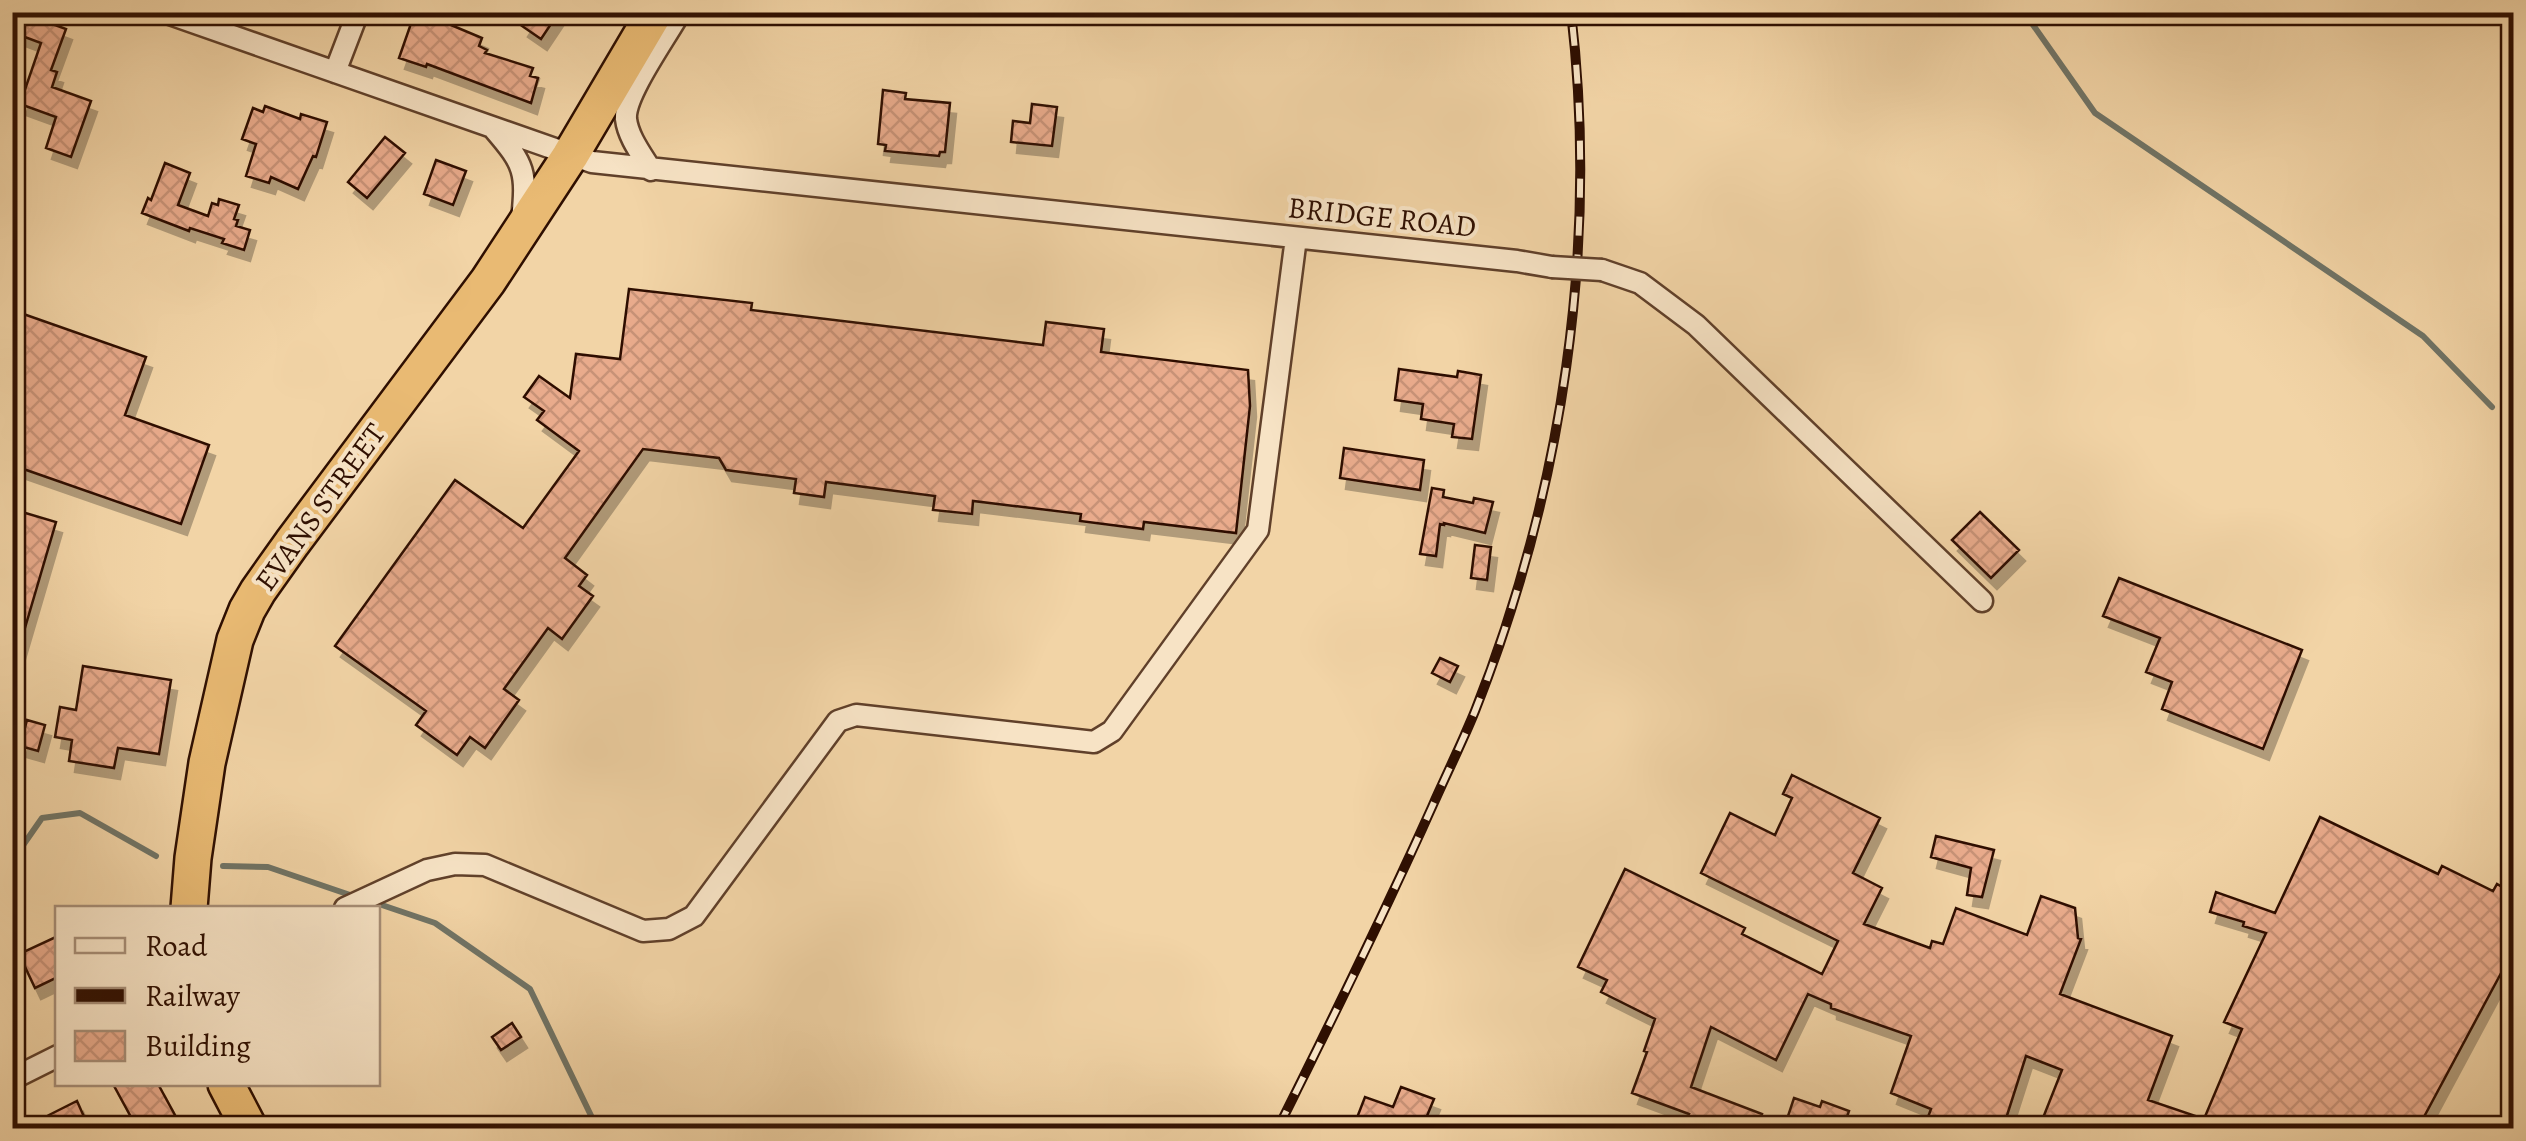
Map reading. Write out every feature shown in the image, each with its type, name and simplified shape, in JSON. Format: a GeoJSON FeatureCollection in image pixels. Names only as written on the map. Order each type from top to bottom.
{"type":"FeatureCollection","features":[{"type":"Feature","properties":{"kind":"highway","name":"EVANS STREET"},"geometry":{"type":"LineString","coordinates":[[190,906],[207,762],[235,640],[248,610],[258,591],[488,281],[570,156],[655,12]]}},
{"type":"Feature","properties":{"kind":"highway"},"geometry":{"type":"LineString","coordinates":[[227,1086],[250,1128]]}},
{"type":"Feature","properties":{"kind":"street","name":"BRIDGE ROAD"},"geometry":{"type":"LineString","coordinates":[[164,12],[592,162],[1602,270],[1640,283],[1696,325],[1982,601]]}},
{"type":"Feature","properties":{"kind":"street"},"geometry":{"type":"LineString","coordinates":[[335,72],[358,12]]}},
{"type":"Feature","properties":{"kind":"street"},"geometry":{"type":"LineString","coordinates":[[651,170],[627,125],[626,113],[631,96],[680,12]]}},
{"type":"Feature","properties":{"kind":"street"},"geometry":{"type":"LineString","coordinates":[[494,128],[516,154],[524,174],[520,232]]}},
{"type":"Feature","properties":{"kind":"street"},"geometry":{"type":"LineString","coordinates":[[348,906],[427,870],[455,864],[485,865],[643,931],[669,929],[694,916],[838,720],[856,715],[1094,742],[1112,731],[1258,530],[1296,238]]}},
{"type":"Feature","properties":{"kind":"street"},"geometry":{"type":"LineString","coordinates":[[12,1079],[55,1058]]}},
{"type":"Feature","properties":{"kind":"building"},"geometry":{"type":"Polygon","coordinates":[[[415,12],[440,17],[439,20],[482,38],[479,46],[487,50],[485,53],[533,68],[530,76],[538,78],[531,103],[427,64],[426,67],[399,58],[415,12]]]}},
{"type":"Feature","properties":{"kind":"building"},"geometry":{"type":"Polygon","coordinates":[[[531,12],[559,12],[541,39],[522,26],[531,12]]]}},
{"type":"Feature","properties":{"kind":"building"},"geometry":{"type":"Polygon","coordinates":[[[22,13],[66,29],[51,70],[57,72],[52,87],[91,101],[71,157],[46,148],[56,117],[20,104],[41,43],[14,33],[22,13]]]}},
{"type":"Feature","properties":{"kind":"building"},"geometry":{"type":"Polygon","coordinates":[[[883,90],[906,93],[905,99],[950,103],[945,152],[939,156],[885,151],[886,145],[878,144],[883,90]]]}},
{"type":"Feature","properties":{"kind":"building"},"geometry":{"type":"Polygon","coordinates":[[[1032,104],[1057,107],[1052,146],[1011,142],[1013,121],[1030,123],[1032,104]]]}},
{"type":"Feature","properties":{"kind":"building"},"geometry":{"type":"Polygon","coordinates":[[[265,106],[300,119],[301,114],[327,122],[316,157],[313,156],[298,189],[271,177],[269,183],[246,176],[256,144],[242,139],[253,108],[263,112],[265,106]]]}},
{"type":"Feature","properties":{"kind":"building"},"geometry":{"type":"Polygon","coordinates":[[[385,137],[405,153],[367,198],[348,182],[385,137]]]}},
{"type":"Feature","properties":{"kind":"building"},"geometry":{"type":"Polygon","coordinates":[[[436,160],[466,171],[453,205],[424,194],[436,160]]]}},
{"type":"Feature","properties":{"kind":"building"},"geometry":{"type":"Polygon","coordinates":[[[165,163],[190,173],[178,205],[208,216],[212,203],[218,205],[219,199],[239,205],[236,226],[250,230],[244,250],[222,243],[224,239],[142,213],[165,163]]]}},
{"type":"Feature","properties":{"kind":"building"},"geometry":{"type":"Polygon","coordinates":[[[629,289],[752,303],[751,310],[1043,345],[1046,322],[1104,329],[1101,352],[1248,370],[1250,406],[1236,533],[1144,522],[1143,529],[1080,521],[1081,514],[973,501],[972,514],[933,510],[935,496],[826,482],[824,497],[794,493],[796,479],[726,470],[719,458],[643,449],[565,558],[587,575],[579,586],[593,596],[562,639],[548,628],[504,689],[519,700],[485,748],[470,737],[457,755],[416,725],[426,711],[335,646],[455,480],[523,528],[579,451],[537,420],[544,411],[524,397],[539,376],[570,398],[576,354],[620,359],[629,289]]]}},
{"type":"Feature","properties":{"kind":"building"},"geometry":{"type":"Polygon","coordinates":[[[12,310],[146,357],[125,415],[209,445],[181,524],[12,465],[12,310]]]}},
{"type":"Feature","properties":{"kind":"building"},"geometry":{"type":"Polygon","coordinates":[[[1399,369],[1457,377],[1458,371],[1481,375],[1472,439],[1452,437],[1454,424],[1421,419],[1423,404],[1395,400],[1399,369]]]}},
{"type":"Feature","properties":{"kind":"building"},"geometry":{"type":"Polygon","coordinates":[[[1344,448],[1424,460],[1420,490],[1340,478],[1344,448]]]}},
{"type":"Feature","properties":{"kind":"building"},"geometry":{"type":"Polygon","coordinates":[[[1432,488],[1444,490],[1443,497],[1493,502],[1485,533],[1440,524],[1436,556],[1420,554],[1432,488]]]}},
{"type":"Feature","properties":{"kind":"building"},"geometry":{"type":"Polygon","coordinates":[[[12,509],[56,522],[17,655],[12,654],[12,509]]]}},
{"type":"Feature","properties":{"kind":"building"},"geometry":{"type":"Polygon","coordinates":[[[1980,512],[2019,550],[1991,578],[1952,540],[1980,512]]]}},
{"type":"Feature","properties":{"kind":"building"},"geometry":{"type":"Polygon","coordinates":[[[1475,545],[1491,547],[1487,580],[1471,578],[1475,545]]]}},
{"type":"Feature","properties":{"kind":"building"},"geometry":{"type":"Polygon","coordinates":[[[2119,578],[2302,650],[2263,749],[2162,709],[2172,682],[2146,672],[2160,638],[2103,616],[2119,578]]]}},
{"type":"Feature","properties":{"kind":"building"},"geometry":{"type":"Polygon","coordinates":[[[1440,658],[1458,666],[1450,682],[1432,673],[1440,658]]]}},
{"type":"Feature","properties":{"kind":"building"},"geometry":{"type":"Polygon","coordinates":[[[83,666],[171,680],[159,754],[118,748],[114,768],[69,761],[72,740],[55,737],[60,707],[76,710],[83,666]]]}},
{"type":"Feature","properties":{"kind":"building"},"geometry":{"type":"Polygon","coordinates":[[[27,720],[45,725],[38,751],[20,746],[27,720]]]}},
{"type":"Feature","properties":{"kind":"building"},"geometry":{"type":"Polygon","coordinates":[[[1792,775],[1880,818],[1853,873],[1882,888],[1864,924],[1930,948],[1932,941],[1943,944],[1956,908],[2027,935],[2041,896],[2075,908],[2081,939],[2060,994],[2172,1036],[2148,1100],[2204,1119],[2242,1029],[2224,1022],[2266,933],[2210,912],[2216,892],[2275,913],[2320,817],[2438,874],[2442,866],[2493,891],[2497,884],[2514,894],[2514,949],[2418,1128],[2039,1128],[2062,1070],[2026,1056],[2003,1128],[1924,1128],[1931,1109],[1891,1093],[1911,1036],[1831,1008],[1831,1004],[1808,994],[1776,1060],[1711,1027],[1691,1087],[1762,1114],[1757,1128],[1714,1128],[1687,1118],[1689,1114],[1632,1093],[1655,1019],[1601,992],[1607,980],[1578,967],[1625,869],[1745,928],[1742,934],[1822,974],[1838,941],[1701,873],[1730,813],[1775,835],[1792,798],[1783,794],[1792,775]]]}},
{"type":"Feature","properties":{"kind":"building"},"geometry":{"type":"Polygon","coordinates":[[[1936,836],[1994,850],[1982,897],[1967,895],[1971,868],[1931,857],[1936,836]]]}},
{"type":"Feature","properties":{"kind":"building"},"geometry":{"type":"Polygon","coordinates":[[[55,937],[55,978],[35,988],[19,954],[55,937]]]}},
{"type":"Feature","properties":{"kind":"building"},"geometry":{"type":"Polygon","coordinates":[[[512,1023],[521,1037],[501,1050],[492,1037],[512,1023]]]}},
{"type":"Feature","properties":{"kind":"building"},"geometry":{"type":"Polygon","coordinates":[[[114,1086],[159,1086],[182,1128],[137,1128],[114,1086]]]}},
{"type":"Feature","properties":{"kind":"building"},"geometry":{"type":"Polygon","coordinates":[[[1401,1087],[1434,1099],[1422,1128],[1353,1128],[1365,1097],[1393,1107],[1401,1087]]]}},
{"type":"Feature","properties":{"kind":"building"},"geometry":{"type":"Polygon","coordinates":[[[1794,1098],[1820,1107],[1822,1101],[1849,1111],[1843,1128],[1784,1128],[1794,1098]]]}},
{"type":"Feature","properties":{"kind":"building"},"geometry":{"type":"Polygon","coordinates":[[[77,1101],[89,1128],[26,1128],[49,1115],[77,1101]]]}},
{"type":"Feature","properties":{"kind":"waterway"},"geometry":{"type":"LineString","coordinates":[[2024,12],[2095,113],[2423,336],[2492,407]]}},
{"type":"Feature","properties":{"kind":"waterway"},"geometry":{"type":"LineString","coordinates":[[12,861],[42,818],[80,813],[156,856]]}},
{"type":"Feature","properties":{"kind":"waterway"},"geometry":{"type":"LineString","coordinates":[[223,866],[268,867],[356,897]]}},
{"type":"Feature","properties":{"kind":"waterway"},"geometry":{"type":"LineString","coordinates":[[373,902],[435,923],[530,989],[597,1128]]}},
{"type":"Feature","properties":{"kind":"railway"},"geometry":{"type":"LineString","coordinates":[[1278,1128],[1376,929],[1470,723],[1531,542],[1551,456],[1576,279],[1580,190],[1571,12]]}}]}
